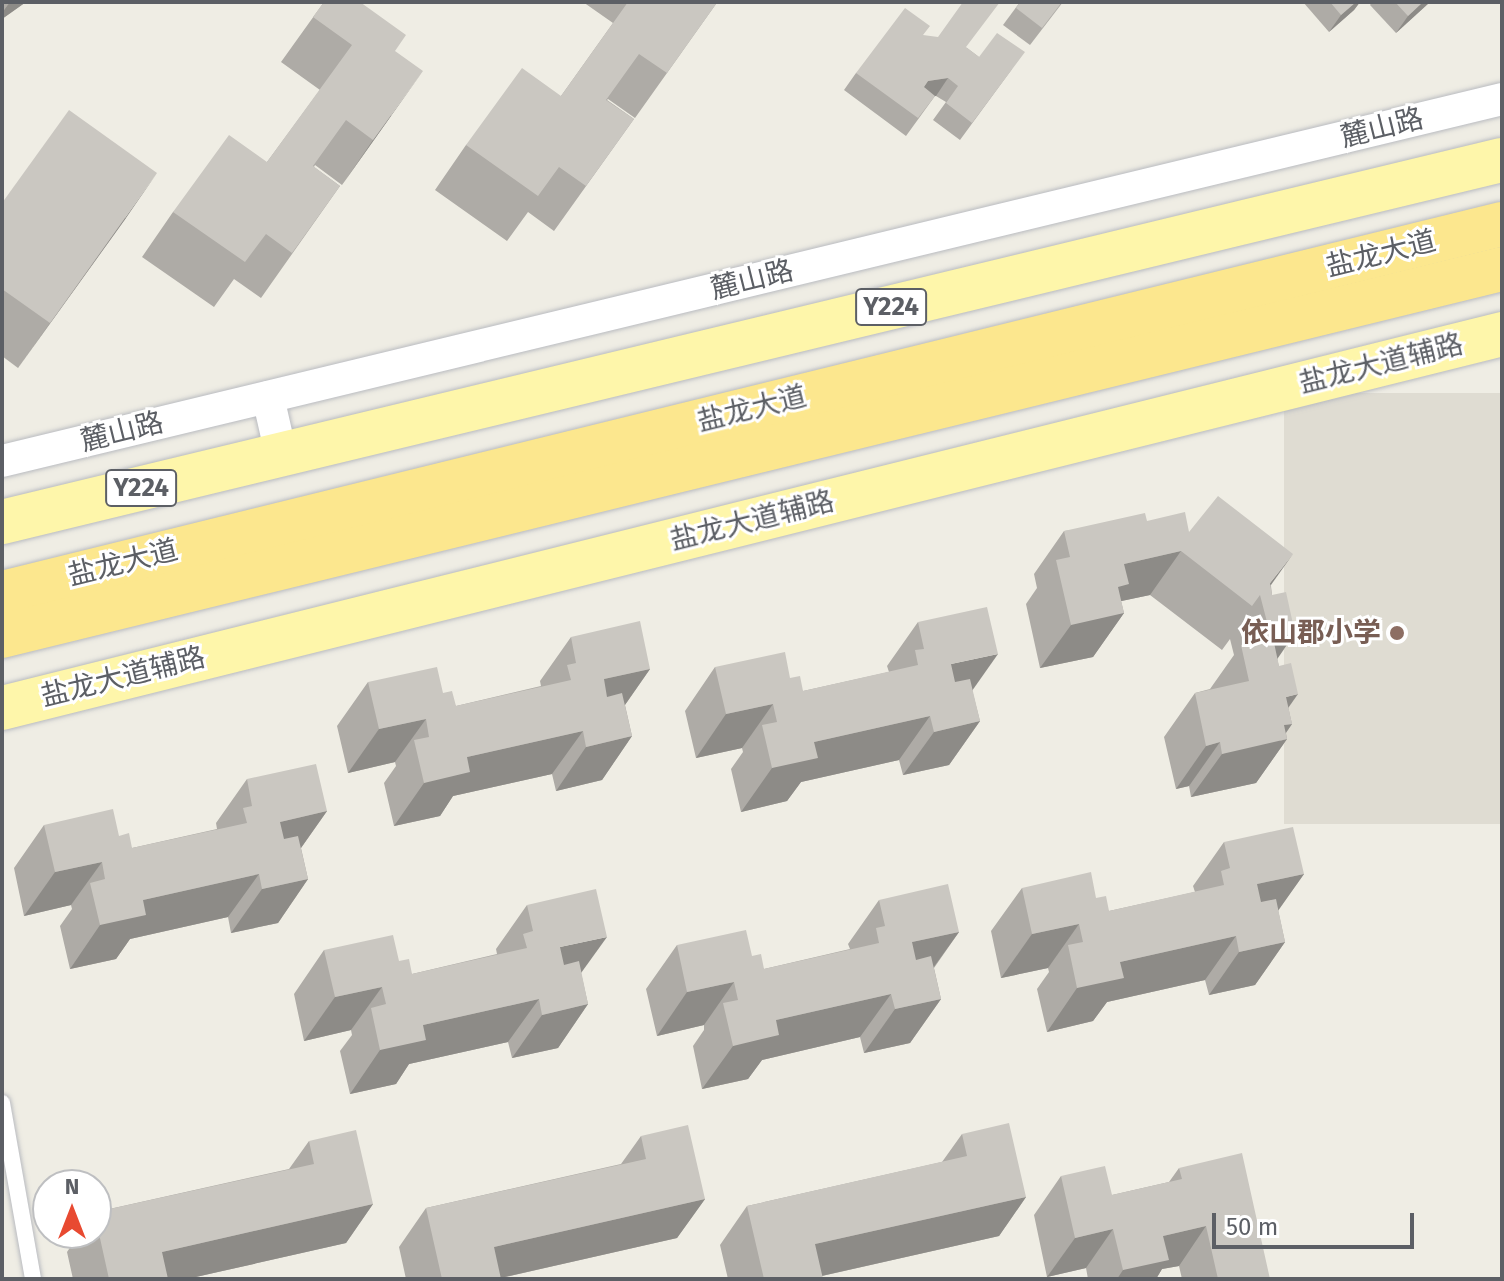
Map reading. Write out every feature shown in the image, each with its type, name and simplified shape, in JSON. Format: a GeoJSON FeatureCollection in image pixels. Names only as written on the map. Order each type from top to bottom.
{"type":"FeatureCollection","features":[{"type":"Feature","properties":{"kind":"highway","name":"盐龙大道"},"geometry":{"type":"LineString","coordinates":[[2,636],[242,556],[1502,224]]}},
{"type":"Feature","properties":{"kind":"highway","name":"盐龙大道"},"geometry":{"type":"LineString","coordinates":[[2,593],[242,556],[1502,269]]}},
{"type":"Feature","properties":{"kind":"main road","name":"Y224"},"geometry":{"type":"LineString","coordinates":[[2,522],[1502,160]]}},
{"type":"Feature","properties":{"kind":"main road","name":"盐龙大道辅路"},"geometry":{"type":"LineString","coordinates":[[2,708],[1502,334]]}},
{"type":"Feature","properties":{"kind":"street","name":"麓山路"},"geometry":{"type":"LineString","coordinates":[[2,461],[1502,99]]}},
{"type":"Feature","properties":{"kind":"street"},"geometry":{"type":"LineString","coordinates":[[268,397],[281,454]]}},
{"type":"Feature","properties":{"kind":"lane"},"geometry":{"type":"LineString","coordinates":[[2,1103],[33,1279]]}},
{"type":"Feature","properties":{"kind":"shaded area","name":"依山郡小学"},"geometry":{"type":"Polygon","coordinates":[[[1284,393],[1502,393],[1502,824],[1284,824],[1284,393]]]}},
{"type":"Feature","properties":{"kind":"building"},"geometry":{"type":"Polygon","coordinates":[[[324,2],[360,2],[406,35],[395,51],[423,71],[373,140],[346,120],[313,166],[340,186],[292,253],[266,234],[245,262],[173,212],[229,135],[267,162],[352,45],[313,17],[324,2]]]}},
{"type":"Feature","properties":{"kind":"building"},"geometry":{"type":"Polygon","coordinates":[[[628,2],[716,4],[667,73],[639,54],[606,100],[634,119],[586,186],[559,167],[538,196],[466,145],[522,68],[561,96],[628,2]]]}},
{"type":"Feature","properties":{"kind":"building"},"geometry":{"type":"Polygon","coordinates":[[[963,2],[1000,2],[966,47],[979,57],[997,33],[1025,52],[972,123],[946,103],[958,86],[948,78],[928,81],[924,87],[935,96],[918,118],[856,73],[905,8],[930,26],[923,35],[938,37],[963,2]]]}},
{"type":"Feature","properties":{"kind":"building"},"geometry":{"type":"Polygon","coordinates":[[[1020,2],[1062,2],[1042,28],[1016,8],[1020,2]]]}},
{"type":"Feature","properties":{"kind":"building"},"geometry":{"type":"Polygon","coordinates":[[[1330,2],[1356,2],[1341,15],[1330,2]]]}},
{"type":"Feature","properties":{"kind":"building"},"geometry":{"type":"Polygon","coordinates":[[[1395,2],[1423,2],[1408,16],[1395,2]]]}},
{"type":"Feature","properties":{"kind":"building"},"geometry":{"type":"Polygon","coordinates":[[[69,110],[157,173],[50,323],[2,289],[2,203],[69,110]]]}},
{"type":"Feature","properties":{"kind":"building"},"geometry":{"type":"Polygon","coordinates":[[[1218,496],[1293,554],[1270,583],[1272,595],[1286,592],[1295,633],[1273,638],[1279,666],[1291,663],[1298,694],[1286,697],[1292,724],[1284,725],[1287,739],[1222,754],[1220,742],[1206,746],[1195,693],[1249,681],[1241,645],[1261,640],[1258,624],[1267,622],[1260,595],[1252,606],[1181,551],[1124,564],[1129,584],[1118,587],[1124,613],[1071,625],[1056,560],[1070,557],[1064,531],[1145,513],[1147,521],[1185,512],[1189,532],[1218,496]]]}},
{"type":"Feature","properties":{"kind":"building"},"geometry":{"type":"Polygon","coordinates":[[[987,607],[998,654],[951,664],[955,682],[970,679],[980,721],[934,732],[930,716],[814,742],[818,758],[772,768],[762,725],[777,722],[773,704],[726,714],[715,667],[785,652],[790,678],[800,676],[803,691],[918,665],[915,650],[924,649],[918,622],[987,607]]]}},
{"type":"Feature","properties":{"kind":"building"},"geometry":{"type":"Polygon","coordinates":[[[640,621],[650,669],[604,679],[607,697],[622,693],[632,736],[586,747],[583,731],[467,757],[470,772],[424,783],[414,740],[429,737],[426,719],[379,729],[368,682],[437,667],[443,693],[452,691],[456,706],[571,680],[567,665],[576,663],[571,637],[640,621]]]}},
{"type":"Feature","properties":{"kind":"building"},"geometry":{"type":"Polygon","coordinates":[[[316,764],[327,811],[280,822],[284,839],[298,836],[308,879],[262,889],[259,874],[143,900],[146,915],[100,925],[90,883],[105,879],[102,862],[55,872],[44,825],[113,809],[119,836],[129,833],[132,848],[247,823],[243,808],[252,806],[247,779],[316,764]]]}},
{"type":"Feature","properties":{"kind":"building"},"geometry":{"type":"Polygon","coordinates":[[[1293,827],[1304,874],[1257,884],[1261,902],[1276,899],[1285,942],[1239,952],[1236,936],[1120,962],[1124,978],[1077,988],[1068,945],[1083,942],[1079,924],[1032,934],[1022,888],[1091,872],[1096,898],[1106,896],[1109,911],[1224,885],[1221,871],[1230,868],[1224,842],[1293,827]]]}},
{"type":"Feature","properties":{"kind":"building"},"geometry":{"type":"Polygon","coordinates":[[[948,884],[959,932],[912,942],[916,960],[931,956],[941,999],[895,1009],[891,994],[776,1020],[779,1035],[733,1046],[723,1003],[738,1000],[734,982],[687,992],[677,945],[746,930],[752,956],[761,954],[764,969],[879,943],[876,928],[885,926],[879,900],[948,884]]]}},
{"type":"Feature","properties":{"kind":"building"},"geometry":{"type":"Polygon","coordinates":[[[596,889],[607,937],[560,947],[564,965],[579,961],[588,1004],[542,1015],[539,999],[423,1025],[426,1040],[380,1050],[371,1008],[386,1004],[382,987],[335,997],[324,950],[393,935],[399,961],[409,959],[412,974],[527,948],[523,934],[533,931],[527,905],[596,889]]]}},
{"type":"Feature","properties":{"kind":"building"},"geometry":{"type":"Polygon","coordinates":[[[1009,1123],[1026,1197],[815,1244],[823,1279],[764,1279],[747,1206],[967,1156],[962,1134],[1009,1123]]]}},
{"type":"Feature","properties":{"kind":"building"},"geometry":{"type":"Polygon","coordinates":[[[688,1125],[705,1199],[494,1247],[501,1279],[442,1279],[426,1208],[646,1159],[641,1136],[688,1125]]]}},
{"type":"Feature","properties":{"kind":"building"},"geometry":{"type":"Polygon","coordinates":[[[356,1130],[373,1204],[162,1252],[168,1279],[109,1279],[102,1249],[112,1249],[112,1208],[314,1164],[309,1141],[356,1130]]]}},
{"type":"Feature","properties":{"kind":"building"},"geometry":{"type":"Polygon","coordinates":[[[1242,1153],[1270,1279],[1218,1279],[1206,1226],[1163,1236],[1169,1260],[1123,1270],[1113,1229],[1075,1238],[1061,1176],[1105,1166],[1112,1195],[1182,1179],[1179,1168],[1242,1153]]]}},
{"type":"Feature","properties":{"kind":"place","name":"依山郡小学"},"geometry":{"type":"Point","coordinates":[1397,633]}}]}
